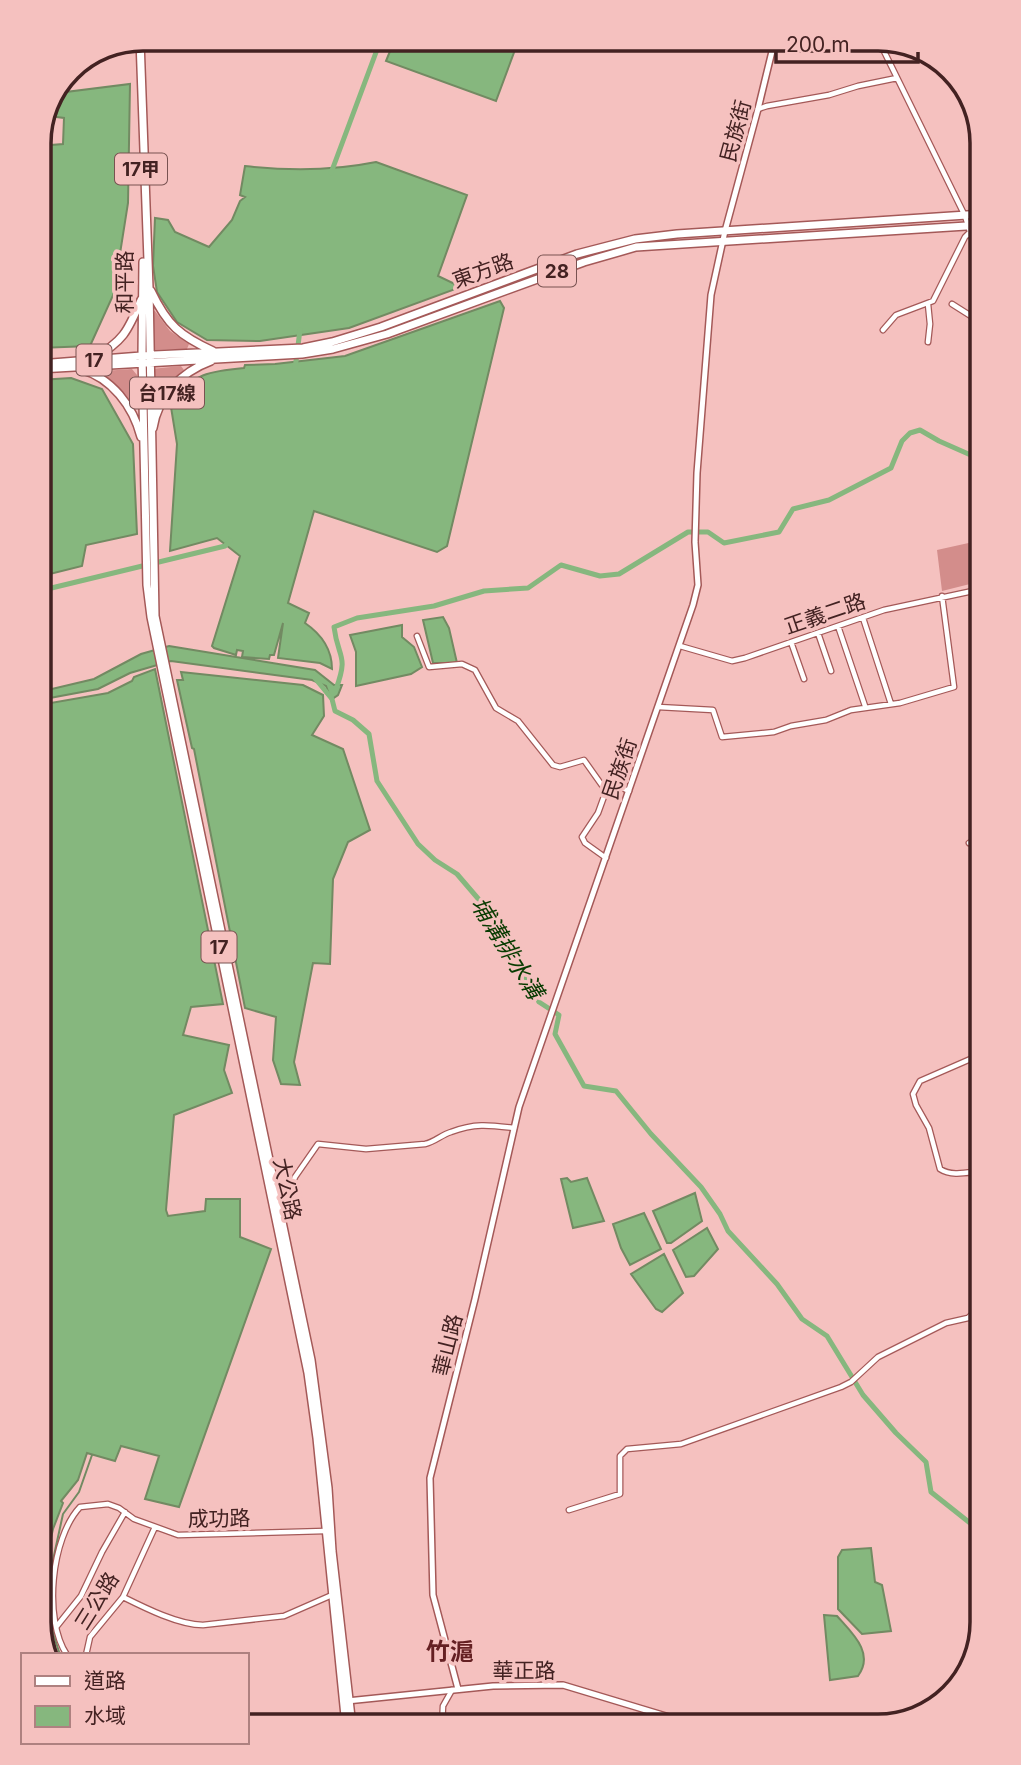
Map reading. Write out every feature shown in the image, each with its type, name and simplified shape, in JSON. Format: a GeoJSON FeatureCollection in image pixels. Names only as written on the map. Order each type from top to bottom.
{"type":"FeatureCollection","features":[{"type":"Feature","properties":{"kind":"main road","name":"和平路"},"geometry":{"type":"LineString","coordinates":[[138,51],[150,564],[162,664]]}},
{"type":"Feature","properties":{"kind":"main road","name":"和平路"},"geometry":{"type":"LineString","coordinates":[[139,51],[149,288],[145,360]]}},
{"type":"Feature","properties":{"kind":"main road","name":"東方路"},"geometry":{"type":"LineString","coordinates":[[51,368],[303,348],[332,342],[381,327],[577,254],[635,239],[725,230],[970,215]]}},
{"type":"Feature","properties":{"kind":"main road","name":"東方路"},"geometry":{"type":"LineString","coordinates":[[217,355],[302,354],[333,349],[387,334],[605,255],[653,244],[968,229]]}},
{"type":"Feature","properties":{"kind":"main road"},"geometry":{"type":"LineString","coordinates":[[149,288],[172,327],[187,339],[217,355]]}},
{"type":"Feature","properties":{"kind":"main road"},"geometry":{"type":"LineString","coordinates":[[89,361],[124,336],[143,296]]}},
{"type":"Feature","properties":{"kind":"main road","name":"台17線"},"geometry":{"type":"LineString","coordinates":[[148,453],[153,424],[161,404],[173,386],[217,355]]}},
{"type":"Feature","properties":{"kind":"main road","name":"東方路"},"geometry":{"type":"LineString","coordinates":[[51,363],[145,360]]}},
{"type":"Feature","properties":{"kind":"main road","name":"台17線"},"geometry":{"type":"LineString","coordinates":[[69,367],[99,377],[124,398],[133,412],[148,453]]}},
{"type":"Feature","properties":{"kind":"main road","name":"大公路"},"geometry":{"type":"LineString","coordinates":[[162,664],[308,1373],[325,1531],[335,1595]]}},
{"type":"Feature","properties":{"kind":"main road","name":"大公路"},"geometry":{"type":"LineString","coordinates":[[236,1016],[280,1213],[280,1230],[311,1360],[319,1414],[346,1714]]}},
{"type":"Feature","properties":{"kind":"main road","name":"大公路"},"geometry":{"type":"LineString","coordinates":[[346,1701],[349,1714]]}},
{"type":"Feature","properties":{"kind":"street","name":"民族街"},"geometry":{"type":"LineString","coordinates":[[551,1012],[680,646],[698,585],[696,519],[711,295],[725,230],[772,51]]}},
{"type":"Feature","properties":{"kind":"street"},"geometry":{"type":"LineString","coordinates":[[884,51],[965,216],[970,233]]}},
{"type":"Feature","properties":{"kind":"street"},"geometry":{"type":"LineString","coordinates":[[758,109],[897,78]]}},
{"type":"Feature","properties":{"kind":"street"},"geometry":{"type":"LineString","coordinates":[[883,330],[896,315],[928,304],[937,296],[968,229]]}},
{"type":"Feature","properties":{"kind":"street"},"geometry":{"type":"LineString","coordinates":[[928,304],[928,342]]}},
{"type":"Feature","properties":{"kind":"street"},"geometry":{"type":"LineString","coordinates":[[953,304],[970,315]]}},
{"type":"Feature","properties":{"kind":"street","name":"正義二路"},"geometry":{"type":"LineString","coordinates":[[680,646],[732,661],[863,618],[970,591]]}},
{"type":"Feature","properties":{"kind":"street"},"geometry":{"type":"LineString","coordinates":[[658,707],[712,710],[722,737],[730,737],[774,732],[826,720],[865,706],[891,704],[954,687],[942,596]]}},
{"type":"Feature","properties":{"kind":"street"},"geometry":{"type":"LineString","coordinates":[[863,618],[891,704]]}},
{"type":"Feature","properties":{"kind":"street"},"geometry":{"type":"LineString","coordinates":[[838,626],[865,706]]}},
{"type":"Feature","properties":{"kind":"street"},"geometry":{"type":"LineString","coordinates":[[818,633],[831,671]]}},
{"type":"Feature","properties":{"kind":"street"},"geometry":{"type":"LineString","coordinates":[[417,636],[429,667],[462,664],[475,670],[496,708],[518,721],[548,760],[560,767],[584,760],[606,791]]}},
{"type":"Feature","properties":{"kind":"street"},"geometry":{"type":"LineString","coordinates":[[791,642],[803,679]]}},
{"type":"Feature","properties":{"kind":"street"},"geometry":{"type":"LineString","coordinates":[[606,791],[622,788],[629,791]]}},
{"type":"Feature","properties":{"kind":"street"},"geometry":{"type":"LineString","coordinates":[[606,791],[598,813],[582,836],[585,843],[606,858]]}},
{"type":"Feature","properties":{"kind":"street","name":"華山路"},"geometry":{"type":"LineString","coordinates":[[455,1689],[433,1595],[430,1478],[514,1128],[551,1012]]}},
{"type":"Feature","properties":{"kind":"street"},"geometry":{"type":"LineString","coordinates":[[970,1059],[920,1081],[913,1094],[929,1128],[940,1169],[946,1173],[970,1172]]}},
{"type":"Feature","properties":{"kind":"street"},"geometry":{"type":"LineString","coordinates":[[280,1213],[295,1177],[318,1144],[366,1149],[425,1144],[447,1133],[476,1124],[514,1128]]}},
{"type":"Feature","properties":{"kind":"street"},"geometry":{"type":"LineString","coordinates":[[569,1510],[620,1493],[620,1456],[627,1449],[681,1444],[841,1387],[878,1357],[946,1323],[970,1316]]}},
{"type":"Feature","properties":{"kind":"street","name":"成功路"},"geometry":{"type":"LineString","coordinates":[[57,1626],[51,1600],[55,1572],[67,1523],[80,1507],[104,1503],[119,1508],[134,1519],[178,1535],[325,1531]]}},
{"type":"Feature","properties":{"kind":"street"},"geometry":{"type":"LineString","coordinates":[[66,1653],[57,1626],[81,1596],[125,1512]]}},
{"type":"Feature","properties":{"kind":"street","name":"三公路"},"geometry":{"type":"LineString","coordinates":[[86,1653],[90,1637],[123,1597],[155,1527]]}},
{"type":"Feature","properties":{"kind":"street"},"geometry":{"type":"LineString","coordinates":[[123,1597],[143,1607],[203,1625],[284,1616],[335,1595]]}},
{"type":"Feature","properties":{"kind":"street","name":"華正路"},"geometry":{"type":"LineString","coordinates":[[346,1701],[519,1684],[563,1685],[659,1714]]}},
{"type":"Feature","properties":{"kind":"street"},"geometry":{"type":"LineString","coordinates":[[443,1714],[443,1706],[455,1689]]}},
{"type":"Feature","properties":{"kind":"shaded area"},"geometry":{"type":"Polygon","coordinates":[[[151,310],[155,311],[170,331],[189,344],[187,349],[151,350],[151,310]]]}},
{"type":"Feature","properties":{"kind":"shaded area"},"geometry":{"type":"Polygon","coordinates":[[[181,366],[184,370],[182,373],[166,388],[156,403],[152,403],[151,369],[181,366]]]}},
{"type":"Feature","properties":{"kind":"shaded area"},"geometry":{"type":"Polygon","coordinates":[[[132,369],[137,375],[137,407],[134,409],[103,375],[103,371],[132,369]]]}},
{"type":"Feature","properties":{"kind":"shaded area"},"geometry":{"type":"Polygon","coordinates":[[[970,543],[970,584],[942,591],[937,550],[970,543]]]}},
{"type":"Feature","properties":{"kind":"water"},"geometry":{"type":"Polygon","coordinates":[[[390,51],[515,51],[496,101],[386,61],[390,51]]]}},
{"type":"Feature","properties":{"kind":"water"},"geometry":{"type":"Polygon","coordinates":[[[130,84],[128,203],[116,279],[120,280],[90,346],[51,348],[51,145],[63,144],[64,118],[55,117],[67,92],[130,84]]]}},
{"type":"Feature","properties":{"kind":"water"},"geometry":{"type":"Polygon","coordinates":[[[376,162],[467,195],[438,276],[461,287],[349,328],[260,341],[207,340],[177,322],[157,292],[153,266],[155,218],[168,220],[175,232],[209,247],[232,220],[240,201],[245,197],[240,195],[245,166],[310,169],[376,162]]]}},
{"type":"Feature","properties":{"kind":"water"},"geometry":{"type":"Polygon","coordinates":[[[500,301],[504,308],[447,546],[437,552],[314,511],[288,603],[309,613],[305,623],[324,642],[330,654],[332,669],[320,663],[278,658],[283,623],[274,655],[270,655],[269,659],[242,657],[243,651],[237,650],[236,655],[214,648],[212,646],[240,556],[217,538],[170,551],[177,444],[170,401],[195,379],[212,373],[244,368],[245,365],[345,356],[500,301]]]}},
{"type":"Feature","properties":{"kind":"water"},"geometry":{"type":"Polygon","coordinates":[[[71,378],[102,389],[133,444],[137,534],[86,545],[82,566],[51,574],[51,379],[71,378]]]}},
{"type":"Feature","properties":{"kind":"water"},"geometry":{"type":"Polygon","coordinates":[[[443,617],[449,628],[457,663],[433,663],[423,620],[443,617]]]}},
{"type":"Feature","properties":{"kind":"water"},"geometry":{"type":"Polygon","coordinates":[[[402,625],[402,637],[414,647],[422,667],[411,674],[356,686],[356,652],[350,635],[402,625]]]}},
{"type":"Feature","properties":{"kind":"water"},"geometry":{"type":"Polygon","coordinates":[[[169,646],[315,670],[334,685],[342,685],[338,695],[331,700],[326,686],[312,680],[171,661],[130,673],[98,689],[51,698],[51,689],[94,679],[141,654],[169,646]]]}},
{"type":"Feature","properties":{"kind":"water"},"geometry":{"type":"Polygon","coordinates":[[[155,669],[223,1004],[191,1007],[183,1035],[229,1045],[224,1070],[232,1093],[174,1115],[166,1210],[168,1216],[205,1211],[206,1199],[240,1199],[240,1237],[271,1249],[179,1507],[145,1499],[159,1456],[121,1446],[115,1461],[87,1453],[78,1480],[61,1501],[63,1503],[51,1538],[51,703],[108,693],[132,681],[134,677],[155,669]]]}},
{"type":"Feature","properties":{"kind":"water"},"geometry":{"type":"Polygon","coordinates":[[[181,672],[303,685],[323,695],[324,716],[312,735],[343,749],[370,830],[348,842],[333,879],[330,964],[313,963],[294,1062],[300,1085],[281,1084],[273,1060],[276,1017],[245,1008],[194,749],[177,680],[183,680],[181,672]]]}},
{"type":"Feature","properties":{"kind":"water"},"geometry":{"type":"Polygon","coordinates":[[[567,1178],[571,1182],[587,1178],[604,1221],[573,1228],[561,1179],[567,1178]]]}},
{"type":"Feature","properties":{"kind":"water"},"geometry":{"type":"Polygon","coordinates":[[[695,1193],[702,1221],[671,1243],[667,1243],[653,1211],[695,1193]]]}},
{"type":"Feature","properties":{"kind":"water"},"geometry":{"type":"Polygon","coordinates":[[[644,1213],[661,1249],[630,1265],[613,1224],[644,1213]]]}},
{"type":"Feature","properties":{"kind":"water"},"geometry":{"type":"Polygon","coordinates":[[[707,1228],[718,1249],[694,1276],[686,1277],[673,1250],[707,1228]]]}},
{"type":"Feature","properties":{"kind":"water"},"geometry":{"type":"Polygon","coordinates":[[[664,1254],[683,1293],[662,1312],[656,1309],[631,1274],[664,1254]]]}},
{"type":"Feature","properties":{"kind":"water"},"geometry":{"type":"Polygon","coordinates":[[[871,1548],[875,1582],[882,1585],[891,1631],[862,1634],[838,1609],[838,1557],[842,1550],[871,1548]]]}},
{"type":"Feature","properties":{"kind":"water"},"geometry":{"type":"Polygon","coordinates":[[[824,1615],[837,1616],[860,1644],[864,1659],[858,1676],[830,1680],[824,1615]]]}},
{"type":"Feature","properties":{"kind":"waterway"},"geometry":{"type":"LineString","coordinates":[[331,173],[377,51]]}},
{"type":"Feature","properties":{"kind":"waterway"},"geometry":{"type":"LineString","coordinates":[[295,369],[300,330]]}},
{"type":"Feature","properties":{"kind":"waterway"},"geometry":{"type":"LineString","coordinates":[[336,689],[342,662],[334,627],[357,618],[434,606],[484,591],[528,588],[561,565],[600,576],[619,574],[688,532],[708,532],[724,543],[779,532],[793,509],[829,500],[891,468],[902,441],[910,433],[920,430],[970,455]]}},
{"type":"Feature","properties":{"kind":"waterway"},"geometry":{"type":"LineString","coordinates":[[51,588],[225,546],[230,541]]}},
{"type":"Feature","properties":{"kind":"waterway","name":"埔溝排水溝"},"geometry":{"type":"LineString","coordinates":[[314,677],[332,699],[335,711],[353,720],[369,734],[377,781],[418,844],[435,860],[457,874],[493,916],[539,1002],[559,1015],[555,1034],[584,1086],[616,1091],[651,1134],[701,1187],[728,1231],[777,1284],[802,1319],[827,1336],[863,1395],[926,1462],[931,1492],[970,1523]]}},
{"type":"Feature","properties":{"kind":"waterway"},"geometry":{"type":"LineString","coordinates":[[51,1569],[63,1514],[79,1492],[92,1455]]}},
{"type":"Feature","properties":{"kind":"waterway"},"geometry":{"type":"LineString","coordinates":[[51,1620],[59,1653]]}},
{"type":"Feature","properties":{"kind":"district","name":"竹滬"},"geometry":{"type":"Point","coordinates":[450,1652]}}]}
